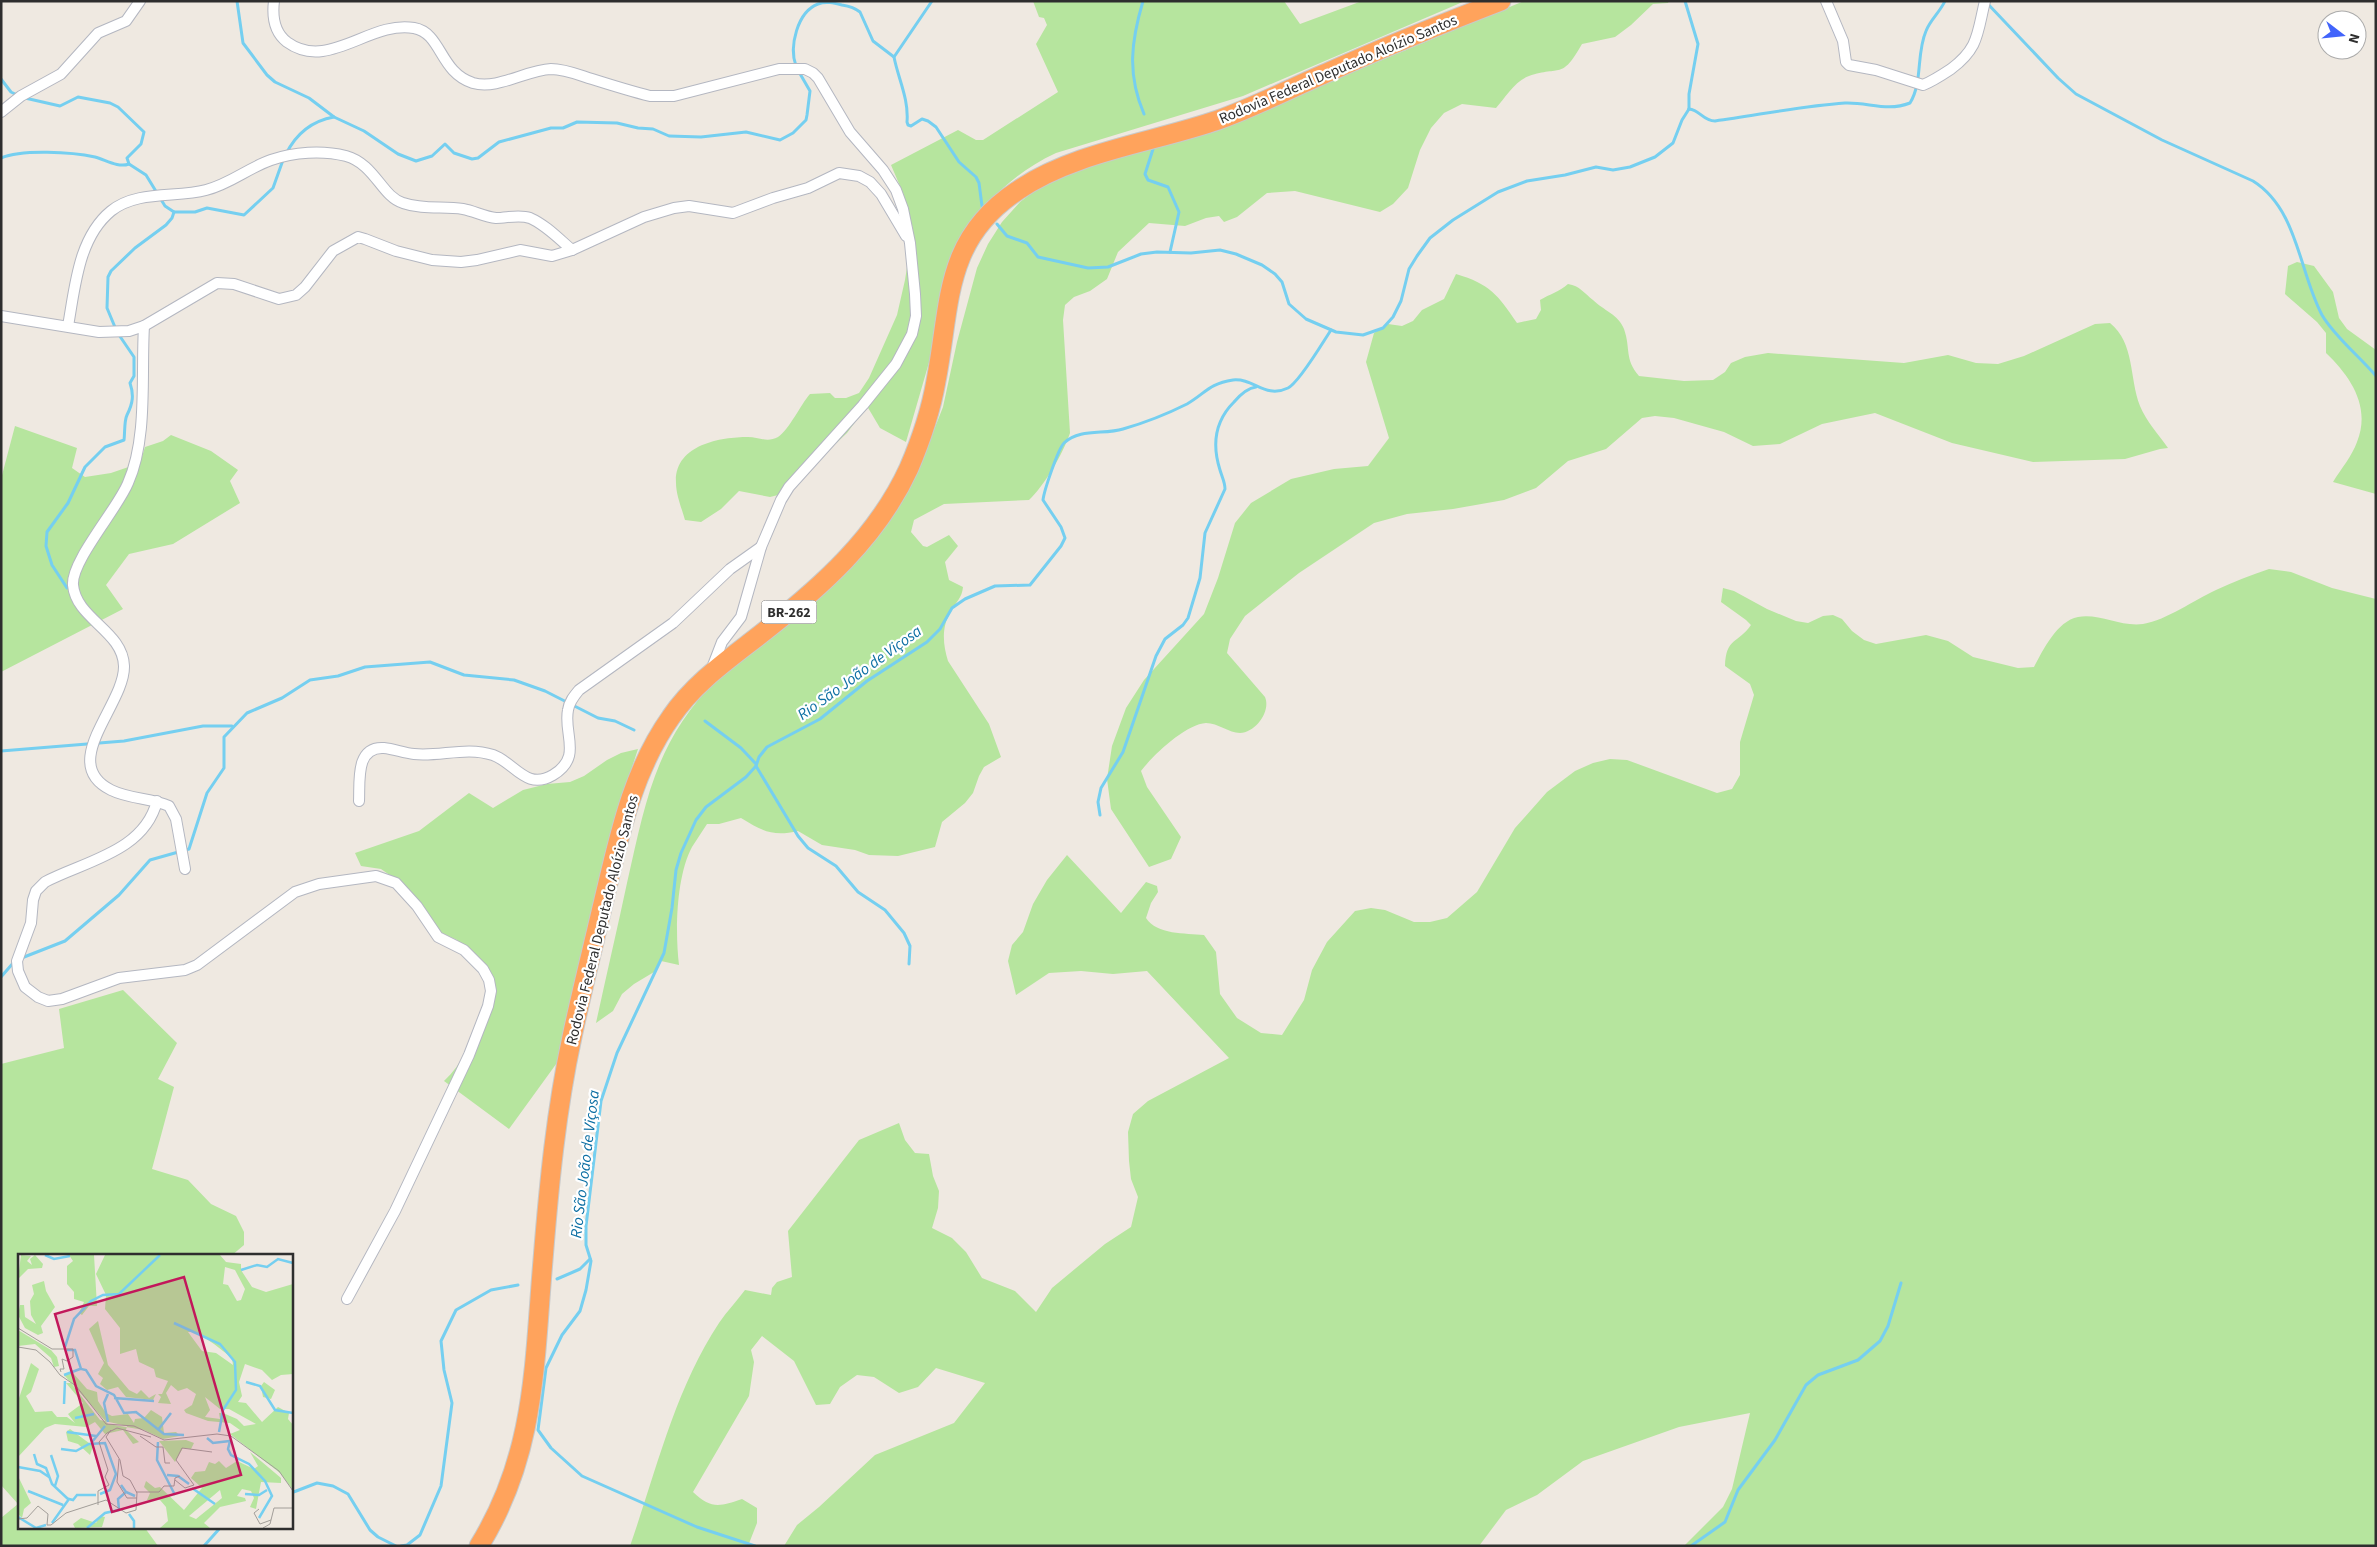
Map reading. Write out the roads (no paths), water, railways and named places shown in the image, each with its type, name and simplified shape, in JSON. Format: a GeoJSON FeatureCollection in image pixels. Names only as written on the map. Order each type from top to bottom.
{"type":"FeatureCollection","features":[{"type":"Feature","properties":{"kind":"highway","name":"Rodovia Federal Deputado Aloízio Santos"},"geometry":{"type":"LineString","coordinates":[[479,1546],[507,1490],[520,1457],[529,1415],[548,1188],[558,1104],[615,853],[629,801],[648,756],[671,716],[710,674],[839,569],[879,520],[908,470],[925,425],[936,382],[951,283],[959,257],[970,236],[988,215],[1017,190],[1067,165],[1212,122],[1252,107],[1398,41],[1501,1]]}},
{"type":"Feature","properties":{"kind":"street"},"geometry":{"type":"LineString","coordinates":[[1,112],[21,96],[61,74],[98,33],[126,21],[140,1]]}},
{"type":"Feature","properties":{"kind":"street"},"geometry":{"type":"LineString","coordinates":[[274,1],[273,18],[276,29],[284,40],[306,52],[316,53],[336,48],[379,31],[413,28],[424,31],[433,41],[451,71],[475,83],[494,83],[550,69],[566,71],[650,96],[668,96],[779,69],[805,69],[818,78],[850,132],[883,170],[896,190],[903,209],[910,243],[916,316],[912,334],[906,349],[879,387],[789,487],[761,548],[741,616],[722,642],[710,674]]}},
{"type":"Feature","properties":{"kind":"street"},"geometry":{"type":"LineString","coordinates":[[1826,1],[1843,41],[1846,62],[1849,65],[1876,70],[1923,84],[1948,71],[1970,54],[1985,1]]}},
{"type":"Feature","properties":{"kind":"street"},"geometry":{"type":"LineString","coordinates":[[68,326],[78,269],[94,233],[110,211],[122,204],[149,196],[196,193],[216,188],[227,184],[270,160],[308,152],[334,154],[355,160],[368,168],[392,196],[402,203],[465,209],[496,218],[528,218],[542,225],[572,250]]}},
{"type":"Feature","properties":{"kind":"street"},"geometry":{"type":"LineString","coordinates":[[1,316],[113,333],[129,331],[144,326],[217,283],[234,284],[279,299],[296,295],[305,287],[333,251],[358,238],[420,258],[461,262],[520,250],[552,256],[572,250],[644,217],[674,208],[689,206],[733,213],[773,198],[808,188],[833,175],[847,173],[870,182],[880,194],[910,243]]}},
{"type":"Feature","properties":{"kind":"street"},"geometry":{"type":"LineString","coordinates":[[144,326],[139,439],[136,461],[128,484],[77,569],[73,585],[79,602],[114,641],[124,665],[119,692],[92,744],[89,755],[91,768],[98,780],[110,790],[157,802],[169,806],[173,810],[185,869]]}},
{"type":"Feature","properties":{"kind":"street"},"geometry":{"type":"LineString","coordinates":[[359,802],[362,759],[368,752],[376,748],[414,754],[477,751],[496,756],[516,772],[529,779],[536,780],[552,775],[567,760],[571,748],[567,712],[569,705],[579,690],[673,623],[730,569],[761,548]]}},
{"type":"Feature","properties":{"kind":"street"},"geometry":{"type":"LineString","coordinates":[[157,802],[146,826],[125,845],[45,882],[36,891],[31,924],[18,961],[18,972],[24,987],[38,998],[55,1001],[119,978],[185,970],[205,960],[295,892],[319,884],[376,876],[396,883],[417,906],[434,933],[476,960],[489,980],[491,991],[488,1006],[469,1055],[395,1211],[347,1299]]}},
{"type":"Feature","properties":{"kind":"waterway"},"geometry":{"type":"LineString","coordinates":[[237,1],[243,43],[267,75],[275,82],[309,98],[334,117],[364,131],[398,154],[416,161],[432,156],[445,144],[454,153],[472,159],[478,158],[499,142],[551,128],[563,128],[577,122],[617,123],[653,129],[669,136],[701,137],[746,132],[780,140],[793,133],[806,120],[810,91],[799,72]]}},
{"type":"Feature","properties":{"kind":"waterway"},"geometry":{"type":"LineString","coordinates":[[932,1],[894,57],[905,97],[907,122],[911,126],[922,119],[936,127],[959,162],[976,177],[979,183],[982,206]]}},
{"type":"Feature","properties":{"kind":"waterway"},"geometry":{"type":"LineString","coordinates":[[1143,1],[1136,30],[1133,71],[1135,85],[1144,114]]}},
{"type":"Feature","properties":{"kind":"waterway"},"geometry":{"type":"LineString","coordinates":[[1685,1],[1698,44],[1689,94],[1689,109]]}},
{"type":"Feature","properties":{"kind":"waterway","name":"Rio São João de Viçosa"},"geometry":{"type":"LineString","coordinates":[[1689,109],[1696,111],[1711,121],[1715,121],[1829,104],[1853,103],[1893,107],[1910,103],[1917,86],[1921,49],[1926,31],[1945,1]]}},
{"type":"Feature","properties":{"kind":"waterway"},"geometry":{"type":"LineString","coordinates":[[1986,2],[2058,78],[2076,94],[2162,140],[2253,181],[2268,193],[2280,208],[2289,224],[2314,298],[2322,315],[2340,339],[2376,376]]}},
{"type":"Feature","properties":{"kind":"waterway"},"geometry":{"type":"LineString","coordinates":[[796,66],[794,58],[796,31],[805,14],[811,8],[824,3],[847,6],[860,12],[873,41],[894,57]]}},
{"type":"Feature","properties":{"kind":"waterway"},"geometry":{"type":"LineString","coordinates":[[1,79],[11,92],[19,96]]}},
{"type":"Feature","properties":{"kind":"waterway"},"geometry":{"type":"LineString","coordinates":[[25,98],[60,106],[78,97],[110,103],[118,107],[144,132],[141,144],[127,158],[129,164],[146,175],[165,206],[174,212],[195,212],[207,208],[244,215],[273,188],[283,160]]}},
{"type":"Feature","properties":{"kind":"waterway","name":"Rio São João de Viçosa"},"geometry":{"type":"LineString","coordinates":[[997,224],[1007,236],[1027,243],[1038,257],[1088,268],[1108,267],[1141,254],[1157,252],[1191,253],[1220,250],[1236,254],[1262,265],[1275,274],[1282,282],[1289,304],[1306,319],[1336,332],[1363,335],[1383,328],[1393,317],[1401,301],[1409,269],[1417,256],[1430,238],[1453,220],[1498,192],[1527,181],[1565,175],[1596,167],[1613,170],[1630,167],[1655,157],[1673,143],[1682,120],[1689,109]]}},
{"type":"Feature","properties":{"kind":"waterway"},"geometry":{"type":"LineString","coordinates":[[286,154],[294,140],[311,125],[334,117]]}},
{"type":"Feature","properties":{"kind":"waterway"},"geometry":{"type":"LineString","coordinates":[[1154,146],[1145,174],[1148,180],[1168,187],[1179,212],[1170,252]]}},
{"type":"Feature","properties":{"kind":"waterway"},"geometry":{"type":"LineString","coordinates":[[1,158],[21,153],[61,153],[95,157],[116,164],[129,164]]}},
{"type":"Feature","properties":{"kind":"waterway"},"geometry":{"type":"LineString","coordinates":[[67,588],[52,565],[46,546],[47,532],[68,503],[85,467],[105,447],[124,440],[125,420],[131,407],[132,391],[130,383],[134,376],[134,357],[117,332],[107,308],[108,277],[111,271],[135,248],[166,225],[174,212]]}},
{"type":"Feature","properties":{"kind":"waterway","name":"Rio São João de Viçosa"},"geometry":{"type":"LineString","coordinates":[[755,1546],[697,1527],[582,1476],[551,1448],[538,1430],[546,1368],[562,1335],[580,1311],[586,1290],[591,1261],[586,1245],[586,1226],[601,1101],[617,1053],[664,953],[676,870],[681,853],[696,820],[706,807],[746,777],[756,766],[759,757],[767,747],[820,719],[867,681],[927,642],[940,629],[952,608],[965,599],[995,586],[1030,585],[1061,546],[1065,538],[1061,527],[1043,500],[1058,453],[1064,443],[1070,438],[1077,435],[1116,431],[1131,427],[1187,404],[1212,386],[1233,380],[1247,382],[1266,390],[1280,391],[1288,388],[1293,385],[1304,371],[1331,330]]}},
{"type":"Feature","properties":{"kind":"waterway"},"geometry":{"type":"LineString","coordinates":[[1100,815],[1098,802],[1101,788],[1123,752],[1156,656],[1165,639],[1183,625],[1188,618],[1200,578],[1205,533],[1225,489],[1216,452],[1219,425],[1228,409],[1239,397],[1247,390],[1256,387]]}},
{"type":"Feature","properties":{"kind":"waterway"},"geometry":{"type":"LineString","coordinates":[[19,959],[65,941],[119,895],[150,860],[189,849],[207,793],[224,768],[224,737],[247,713],[282,698],[310,680],[338,676],[365,667],[430,662],[464,675],[514,680],[545,691],[598,718],[615,721],[634,730]]}},
{"type":"Feature","properties":{"kind":"waterway"},"geometry":{"type":"LineString","coordinates":[[705,721],[741,748],[756,764]]}},
{"type":"Feature","properties":{"kind":"waterway"},"geometry":{"type":"LineString","coordinates":[[1,751],[124,741],[203,726],[232,726]]}},
{"type":"Feature","properties":{"kind":"waterway"},"geometry":{"type":"LineString","coordinates":[[756,766],[798,836],[808,848],[836,866],[858,892],[885,910],[904,933],[910,946],[909,964]]}},
{"type":"Feature","properties":{"kind":"waterway"},"geometry":{"type":"LineString","coordinates":[[1,977],[14,962]]}},
{"type":"Feature","properties":{"kind":"waterway","name":"Rio São João de Viçosa"},"geometry":{"type":"LineString","coordinates":[[557,1279],[580,1269],[590,1259]]}},
{"type":"Feature","properties":{"kind":"waterway"},"geometry":{"type":"LineString","coordinates":[[1691,1546],[1725,1522],[1738,1490],[1775,1440],[1806,1385],[1818,1375],[1858,1360],[1880,1341],[1888,1326],[1901,1283]]}},
{"type":"Feature","properties":{"kind":"waterway","name":"Rio São João de Viçosa"},"geometry":{"type":"LineString","coordinates":[[401,1546],[407,1545],[420,1535],[441,1486],[452,1403],[444,1370],[441,1341],[456,1310],[491,1290],[518,1285]]}},
{"type":"Feature","properties":{"kind":"waterway","name":"Rio São João de Viçosa"},"geometry":{"type":"LineString","coordinates":[[292,1493],[317,1483],[333,1486],[348,1494],[370,1530],[378,1537],[396,1546]]}},
{"type":"Feature","properties":{"kind":"waterway","name":"Rio São João de Viçosa"},"geometry":{"type":"LineString","coordinates":[[204,1546],[218,1530]]}}]}
